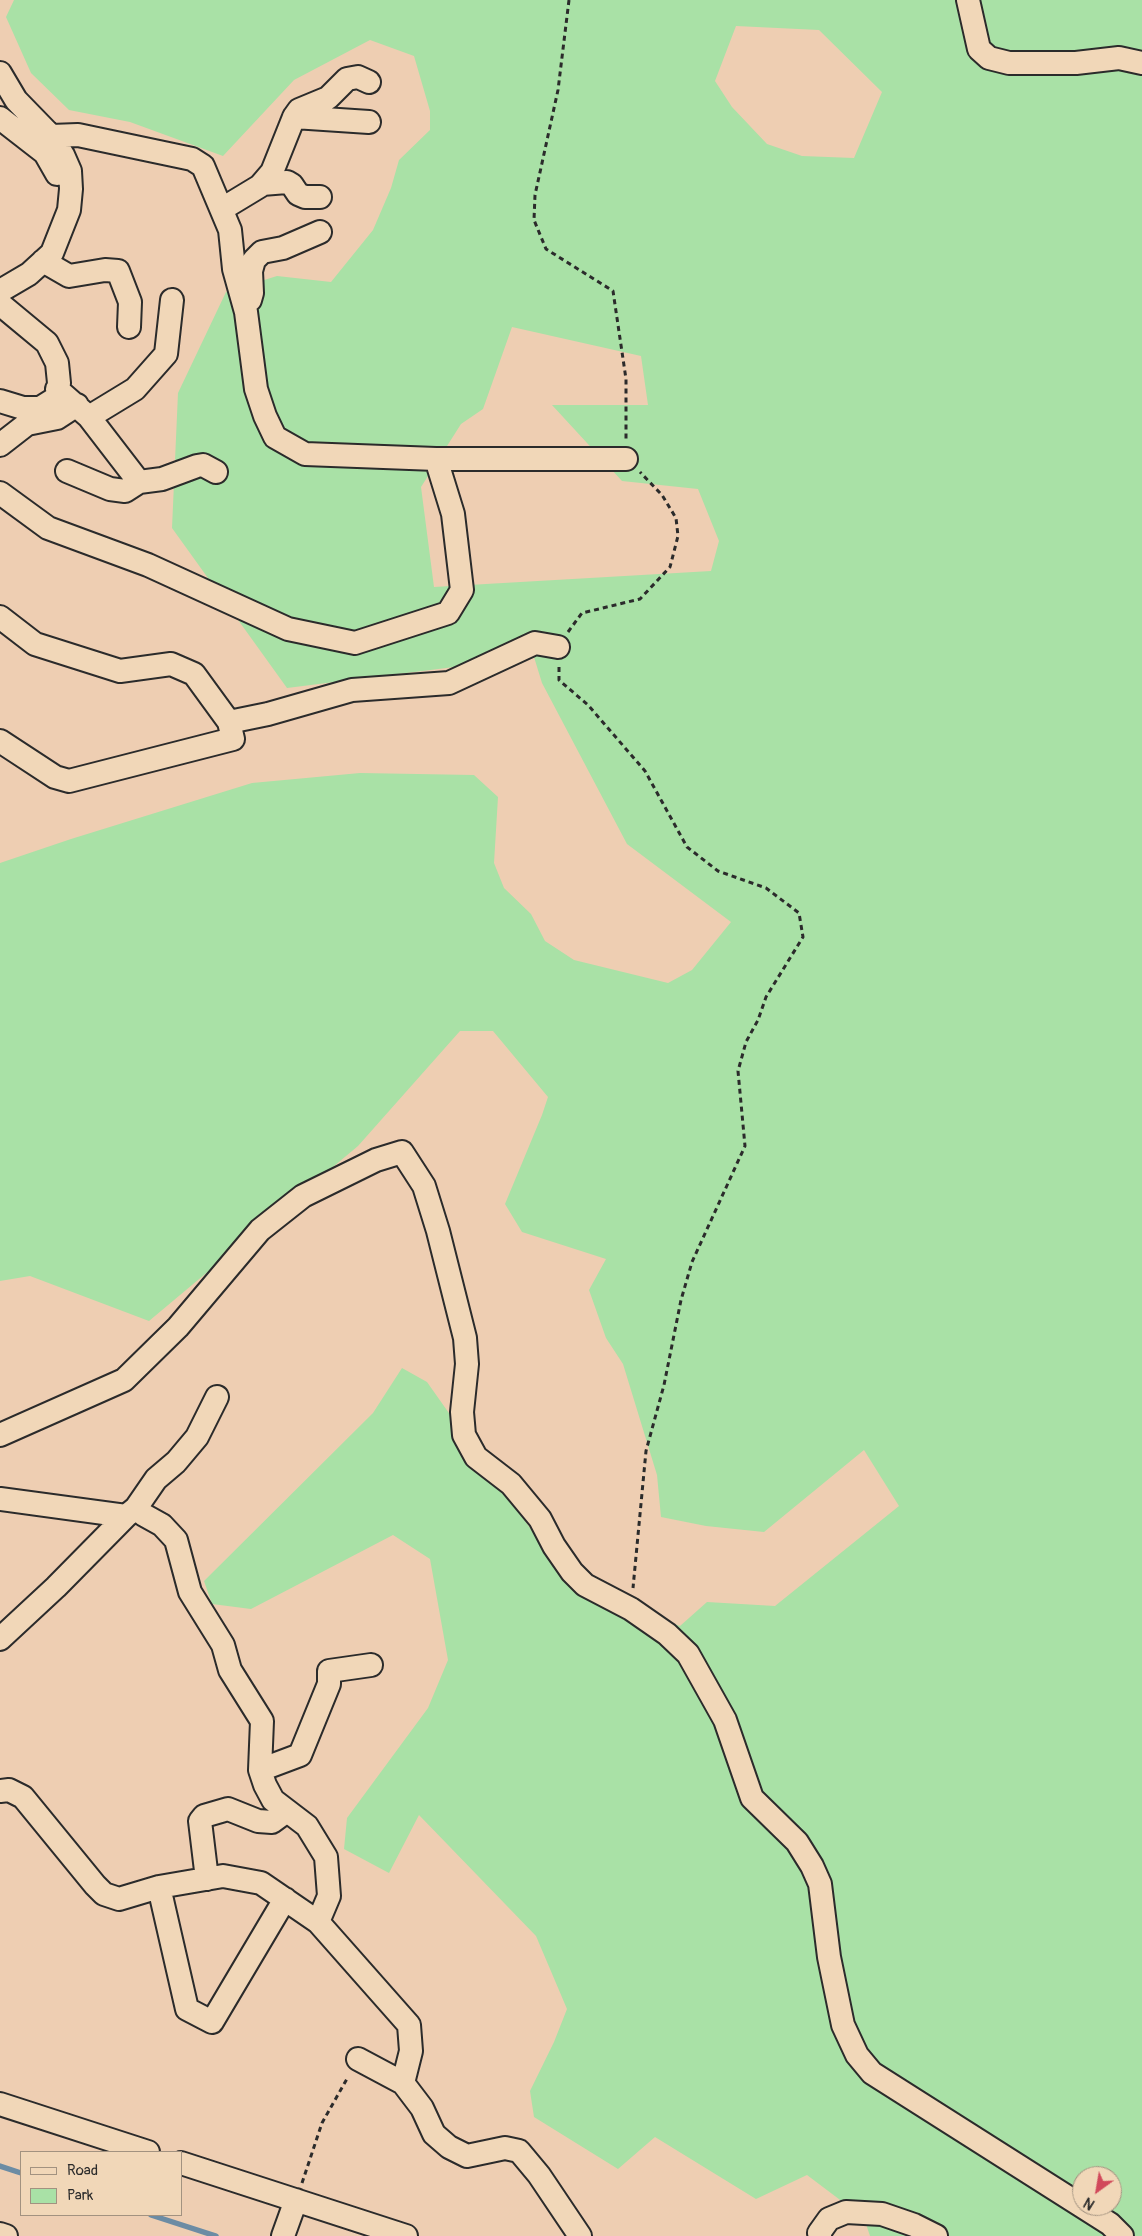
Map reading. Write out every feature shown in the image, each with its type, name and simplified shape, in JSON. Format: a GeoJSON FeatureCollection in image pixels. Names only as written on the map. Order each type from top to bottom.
{"type":"FeatureCollection","features":[{"type":"Feature","properties":{"kind":"street"},"geometry":{"type":"LineString","coordinates":[[968,0],[979,49],[989,58],[1009,63],[1067,63],[1119,58],[1142,63]]}},
{"type":"Feature","properties":{"kind":"street"},"geometry":{"type":"LineString","coordinates":[[0,73],[16,100],[50,136],[70,172],[65,183]]}},
{"type":"Feature","properties":{"kind":"street"},"geometry":{"type":"LineString","coordinates":[[222,209],[262,184],[272,172],[294,117],[299,110],[328,98],[347,79],[358,77],[369,82]]}},
{"type":"Feature","properties":{"kind":"street"},"geometry":{"type":"LineString","coordinates":[[294,117],[369,122]]}},
{"type":"Feature","properties":{"kind":"street"},"geometry":{"type":"LineString","coordinates":[[0,401],[23,408],[40,408],[56,398],[57,363],[48,343],[0,293],[29,274],[52,253],[69,210],[65,183],[45,153],[2,128]]}},
{"type":"Feature","properties":{"kind":"street"},"geometry":{"type":"LineString","coordinates":[[50,136],[78,135],[192,159],[202,166],[230,230],[234,269],[246,312],[256,389],[265,416],[275,437],[305,454],[436,459],[626,458]]}},
{"type":"Feature","properties":{"kind":"street"},"geometry":{"type":"LineString","coordinates":[[262,184],[287,182],[292,185],[298,194],[305,197],[320,197]]}},
{"type":"Feature","properties":{"kind":"street"},"geometry":{"type":"LineString","coordinates":[[246,312],[252,293],[251,271],[254,260],[262,252],[283,248],[320,232]]}},
{"type":"Feature","properties":{"kind":"street"},"geometry":{"type":"LineString","coordinates":[[43,261],[69,276],[105,270],[118,271],[130,302],[129,327]]}},
{"type":"Feature","properties":{"kind":"street"},"geometry":{"type":"LineString","coordinates":[[0,445],[27,424],[83,411],[135,389],[166,354],[172,300]]}},
{"type":"Feature","properties":{"kind":"street"},"geometry":{"type":"LineString","coordinates":[[57,389],[83,411],[140,482]]}},
{"type":"Feature","properties":{"kind":"street"},"geometry":{"type":"LineString","coordinates":[[0,493],[48,528],[148,565],[288,629],[355,643],[448,613],[462,590],[453,514],[436,459]]}},
{"type":"Feature","properties":{"kind":"street"},"geometry":{"type":"LineString","coordinates":[[67,471],[115,490],[125,491],[140,482],[162,479],[197,466],[204,465],[216,472]]}},
{"type":"Feature","properties":{"kind":"street"},"geometry":{"type":"LineString","coordinates":[[0,618],[35,644],[120,672],[171,664],[194,674],[229,722],[233,738],[69,781],[54,777],[0,741]]}},
{"type":"Feature","properties":{"kind":"street"},"geometry":{"type":"LineString","coordinates":[[229,722],[268,714],[352,690],[449,683],[535,643],[558,647]]}},
{"type":"Feature","properties":{"kind":"street"},"geometry":{"type":"LineString","coordinates":[[0,1436],[124,1380],[178,1327],[260,1230],[303,1196],[376,1160],[402,1152],[424,1186],[438,1232],[465,1338],[467,1364],[462,1412],[464,1435],[476,1457],[511,1484],[540,1519],[554,1546],[572,1572],[585,1585],[631,1609],[667,1634],[688,1654],[725,1720],[752,1798],[797,1842],[812,1866],[820,1884],[829,1957],[843,2026],[857,2055],[872,2073],[1110,2224],[1117,2235]]}},
{"type":"Feature","properties":{"kind":"street"},"geometry":{"type":"LineString","coordinates":[[0,1639],[56,1587],[131,1512],[156,1479],[176,1462],[197,1437],[217,1397]]}},
{"type":"Feature","properties":{"kind":"street"},"geometry":{"type":"LineString","coordinates":[[0,1499],[131,1512],[144,1515],[162,1525],[176,1540],[190,1592],[223,1645],[230,1670],[262,1721],[260,1770],[265,1785],[273,1800],[307,1826],[326,1857],[329,1896],[318,1922]]}},
{"type":"Feature","properties":{"kind":"street"},"geometry":{"type":"LineString","coordinates":[[260,1770],[300,1755],[329,1684],[329,1671],[371,1665]]}},
{"type":"Feature","properties":{"kind":"street"},"geometry":{"type":"LineString","coordinates":[[0,1792],[9,1790],[23,1798],[94,1885],[104,1894],[119,1899],[159,1887],[223,1876],[261,1883],[318,1922],[409,2024],[411,2051],[403,2083]]}},
{"type":"Feature","properties":{"kind":"street"},"geometry":{"type":"LineString","coordinates":[[207,1879],[200,1822],[204,1816],[228,1809],[258,1821],[272,1822],[287,1811]]}},
{"type":"Feature","properties":{"kind":"street"},"geometry":{"type":"LineString","coordinates":[[159,1887],[187,2010],[212,2022],[285,1899]]}},
{"type":"Feature","properties":{"kind":"street"},"geometry":{"type":"LineString","coordinates":[[358,2059],[403,2083],[422,2108],[434,2134],[449,2147],[467,2156],[505,2148],[519,2151],[539,2175],[580,2236]]}},
{"type":"Feature","properties":{"kind":"street"},"geometry":{"type":"LineString","coordinates":[[0,2104],[145,2151]]}},
{"type":"Feature","properties":{"kind":"street"},"geometry":{"type":"LineString","coordinates":[[182,2163],[406,2236]]}},
{"type":"Feature","properties":{"kind":"street"},"geometry":{"type":"LineString","coordinates":[[283,2236],[296,2200]]}},
{"type":"Feature","properties":{"kind":"street"},"geometry":{"type":"LineString","coordinates":[[820,2236],[819,2234],[829,2218],[846,2212],[882,2214],[914,2225],[936,2236]]}},
{"type":"Feature","properties":{"kind":"street"},"geometry":{"type":"LineString","coordinates":[[0,2234],[6,2236]]}},
{"type":"Feature","properties":{"kind":"path"},"geometry":{"type":"LineString","coordinates":[[569,0],[558,90],[535,195],[534,220],[546,249],[613,291],[626,378],[626,458],[662,495],[676,518],[678,536],[670,567],[640,599],[582,613],[558,647],[559,680],[588,705],[645,771],[687,847],[718,871],[766,888],[799,913],[803,937],[766,997],[758,1020],[746,1042],[738,1071],[745,1146],[692,1262],[681,1300],[664,1385],[646,1451],[631,1609]]}},
{"type":"Feature","properties":{"kind":"path"},"geometry":{"type":"LineString","coordinates":[[296,2200],[322,2123],[358,2059]]}},
{"type":"Feature","properties":{"kind":"green space"},"geometry":{"type":"Polygon","coordinates":[[[14,0],[1142,0],[1142,2236],[870,2236],[864,2218],[807,2175],[756,2199],[655,2137],[618,2169],[534,2117],[530,2091],[554,2042],[567,2009],[536,1936],[419,1815],[389,1873],[344,1849],[347,1818],[428,1708],[448,1660],[430,1559],[393,1535],[251,1609],[212,1604],[204,1581],[373,1413],[402,1368],[427,1382],[571,1586],[680,1626],[707,1602],[775,1606],[899,1506],[864,1450],[764,1532],[706,1526],[661,1517],[657,1475],[623,1364],[606,1338],[589,1290],[606,1259],[522,1232],[505,1204],[548,1097],[493,1031],[460,1031],[358,1146],[149,1321],[30,1276],[0,1281],[0,863],[252,783],[360,773],[474,775],[498,797],[494,863],[504,888],[531,914],[545,941],[574,960],[668,983],[692,970],[731,922],[627,844],[542,683],[534,657],[287,688],[172,528],[178,393],[226,292],[277,276],[331,282],[373,230],[391,188],[399,160],[430,130],[430,111],[414,56],[370,40],[294,80],[223,156],[130,122],[69,110],[31,73],[6,17],[14,0]],[[736,26],[715,81],[732,107],[767,144],[802,156],[854,158],[882,92],[819,30],[736,26]],[[512,327],[483,409],[461,424],[421,487],[434,587],[711,571],[719,541],[698,489],[622,481],[552,405],[648,405],[641,356],[512,327]]]}},
{"type":"Feature","properties":{"kind":"waterway"},"geometry":{"type":"LineString","coordinates":[[0,2166],[20,2173]]}},
{"type":"Feature","properties":{"kind":"waterway"},"geometry":{"type":"LineString","coordinates":[[154,2216],[216,2236]]}}]}
